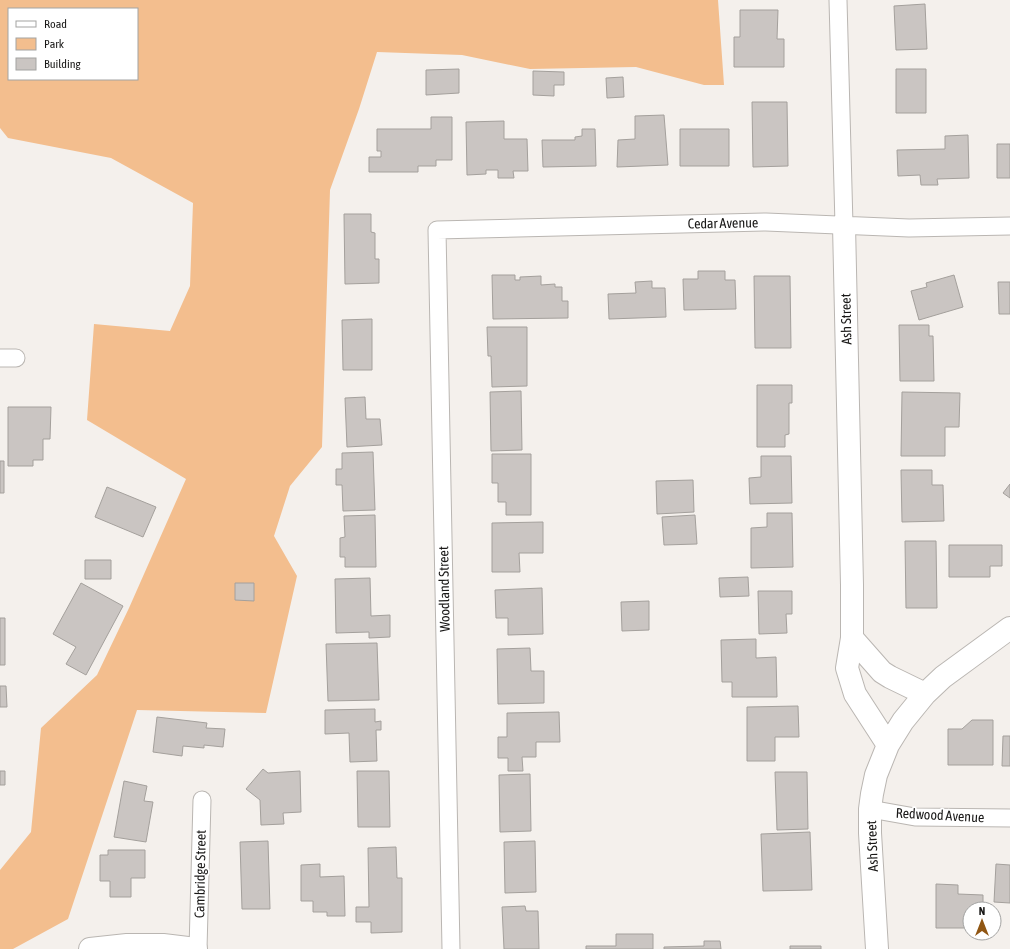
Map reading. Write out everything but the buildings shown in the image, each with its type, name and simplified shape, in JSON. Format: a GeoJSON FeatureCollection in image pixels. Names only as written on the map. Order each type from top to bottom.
{"type":"FeatureCollection","features":[{"type":"Feature","properties":{"kind":"street","name":"Ash Street"},"geometry":{"type":"LineString","coordinates":[[838,0],[852,577],[852,638],[847,668],[855,694],[888,745]]}},
{"type":"Feature","properties":{"kind":"street","name":"Cedar Avenue"},"geometry":{"type":"LineString","coordinates":[[437,230],[766,222],[909,228],[1010,226]]}},
{"type":"Feature","properties":{"kind":"street","name":"Woodland Street"},"geometry":{"type":"LineString","coordinates":[[437,230],[451,949]]}},
{"type":"Feature","properties":{"kind":"street","name":"Ash Street"},"geometry":{"type":"LineString","coordinates":[[877,949],[870,809],[876,775],[888,745],[903,721],[925,694],[943,677],[1010,628]]}},
{"type":"Feature","properties":{"kind":"street"},"geometry":{"type":"LineString","coordinates":[[852,638],[882,672],[925,694]]}},
{"type":"Feature","properties":{"kind":"street","name":"Cambridge Street"},"geometry":{"type":"LineString","coordinates":[[197,949],[202,800]]}},
{"type":"Feature","properties":{"kind":"street","name":"Redwood Avenue"},"geometry":{"type":"LineString","coordinates":[[870,809],[915,817],[1010,818]]}},
{"type":"Feature","properties":{"kind":"street"},"geometry":{"type":"LineString","coordinates":[[90,949],[127,945],[163,945],[197,949]]}},
{"type":"Feature","properties":{"kind":"green space"},"geometry":{"type":"Polygon","coordinates":[[[0,0],[718,0],[724,85],[704,85],[636,67],[530,69],[462,55],[377,52],[359,109],[330,190],[322,447],[290,486],[274,536],[297,576],[266,713],[137,710],[68,919],[13,949],[0,949],[0,870],[31,832],[41,728],[97,675],[129,608],[186,479],[87,420],[94,324],[170,331],[190,286],[193,203],[111,158],[8,138],[0,128],[0,0]]]}}]}
